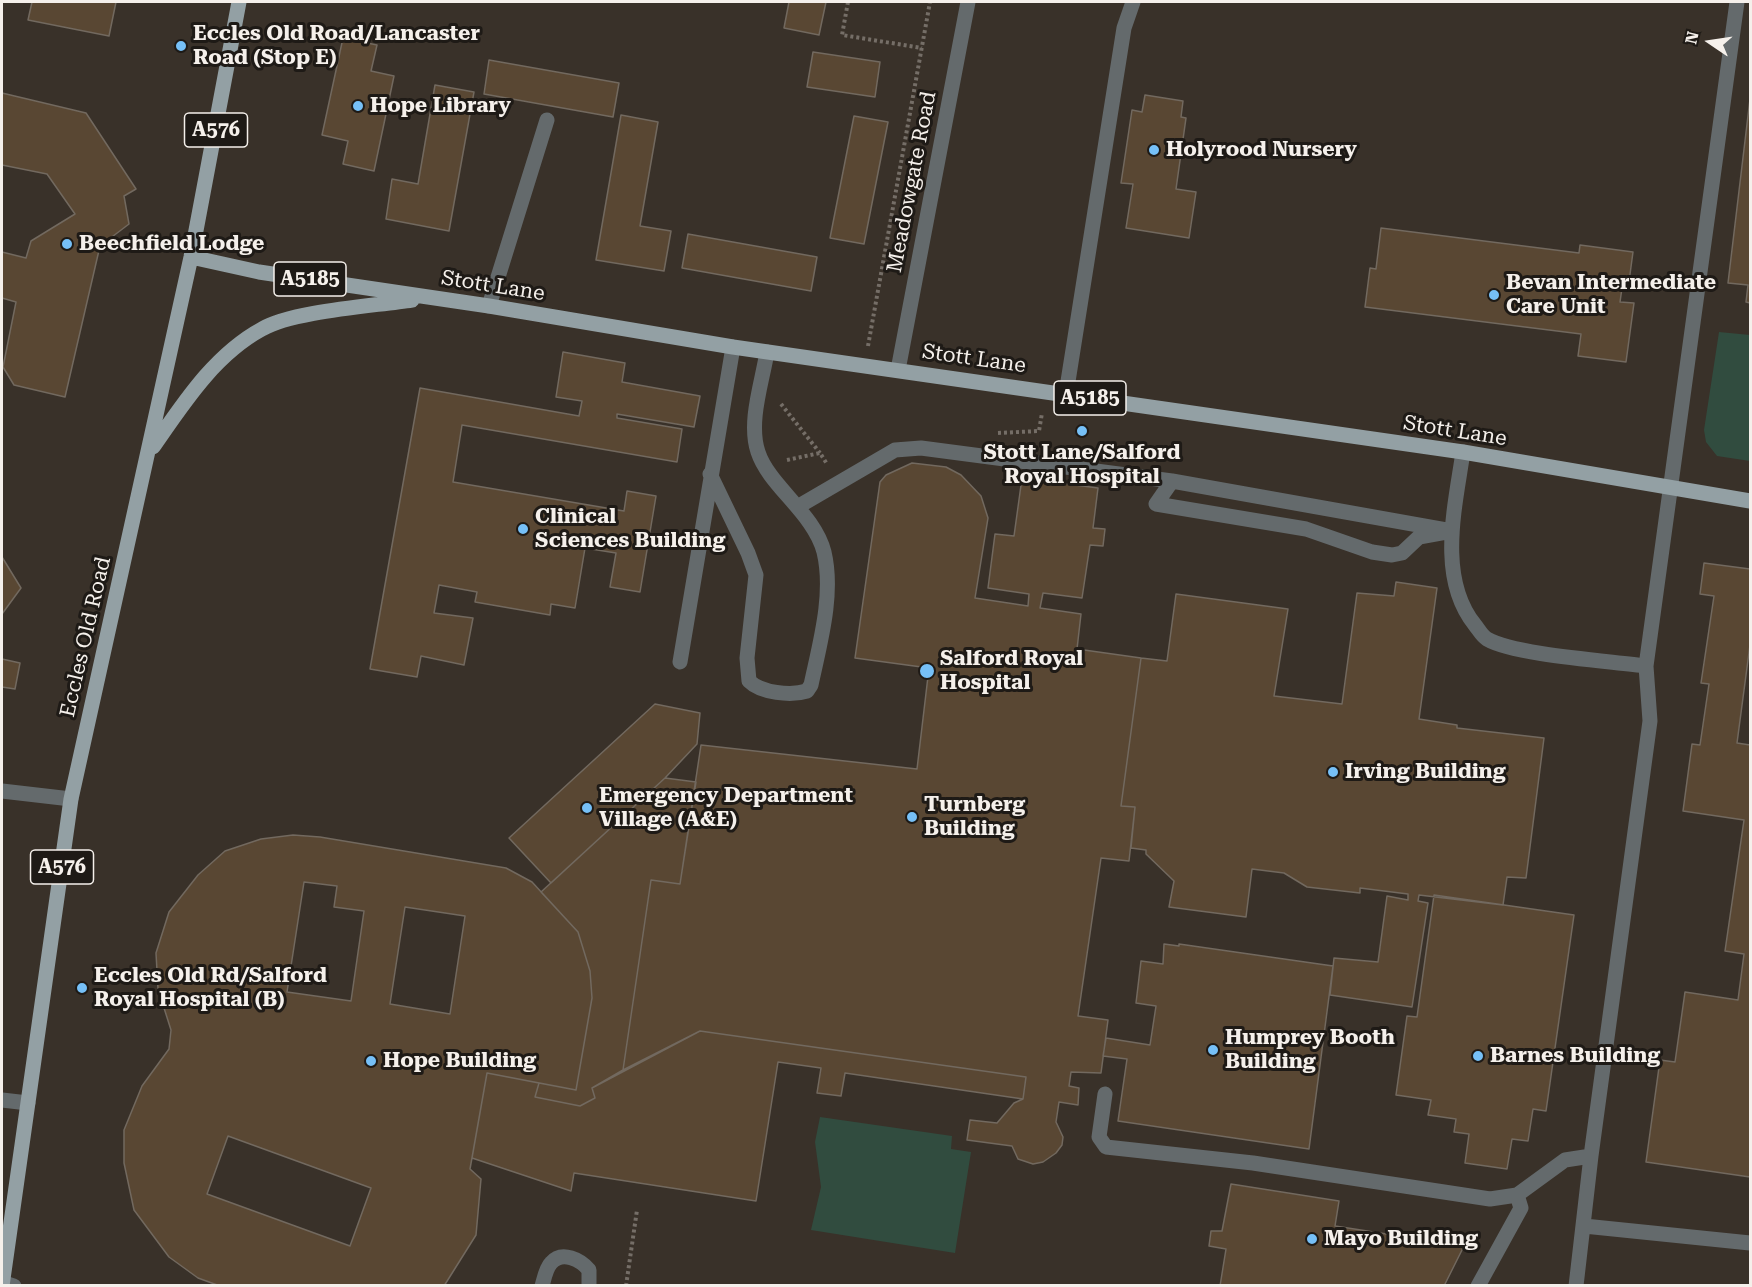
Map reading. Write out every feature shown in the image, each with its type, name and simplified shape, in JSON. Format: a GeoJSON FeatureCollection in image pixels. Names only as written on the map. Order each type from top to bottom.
{"type":"FeatureCollection","features":[{"type":"Feature","properties":{"kind":"main road","name":"Eccles Old Road"},"geometry":{"type":"LineString","coordinates":[[6,1284],[28,1103],[71,799],[191,258],[239,2]]}},
{"type":"Feature","properties":{"kind":"main road","name":"Stott Lane"},"geometry":{"type":"LineString","coordinates":[[191,258],[259,272],[489,306],[733,347],[1463,452],[1669,489],[1750,501]]}},
{"type":"Feature","properties":{"kind":"main road"},"geometry":{"type":"LineString","coordinates":[[148,453],[194,388],[228,355],[262,329],[326,313],[429,298]]}},
{"type":"Feature","properties":{"kind":"street","name":"Meadowgate Road"},"geometry":{"type":"LineString","coordinates":[[898,370],[968,2]]}},
{"type":"Feature","properties":{"kind":"street"},"geometry":{"type":"LineString","coordinates":[[1066,394],[1124,28],[1133,2]]}},
{"type":"Feature","properties":{"kind":"street"},"geometry":{"type":"LineString","coordinates":[[1576,1286],[1591,1156],[1650,721],[1646,666],[1737,2]]}},
{"type":"Feature","properties":{"kind":"street"},"geometry":{"type":"LineString","coordinates":[[489,306],[547,120]]}},
{"type":"Feature","properties":{"kind":"street"},"geometry":{"type":"LineString","coordinates":[[680,662],[733,347]]}},
{"type":"Feature","properties":{"kind":"street"},"geometry":{"type":"LineString","coordinates":[[710,474],[748,553],[756,575],[747,658],[749,681],[755,687],[795,694],[807,691],[811,685],[827,596],[824,551],[799,506],[767,468],[758,453],[755,427],[767,352]]}},
{"type":"Feature","properties":{"kind":"street"},"geometry":{"type":"LineString","coordinates":[[799,506],[895,450],[921,448],[1172,481],[1452,531]]}},
{"type":"Feature","properties":{"kind":"street"},"geometry":{"type":"LineString","coordinates":[[1463,452],[1452,531],[1455,590],[1460,605],[1485,638],[1520,649],[1646,666]]}},
{"type":"Feature","properties":{"kind":"street"},"geometry":{"type":"LineString","coordinates":[[1172,481],[1156,504],[1306,529],[1372,552],[1392,555],[1402,553],[1419,537],[1452,531]]}},
{"type":"Feature","properties":{"kind":"street"},"geometry":{"type":"LineString","coordinates":[[2,791],[71,799]]}},
{"type":"Feature","properties":{"kind":"street"},"geometry":{"type":"LineString","coordinates":[[1105,1094],[1099,1137],[1106,1147],[1253,1163],[1490,1199],[1517,1195],[1565,1160],[1591,1156]]}},
{"type":"Feature","properties":{"kind":"street"},"geometry":{"type":"LineString","coordinates":[[2,1100],[28,1103]]}},
{"type":"Feature","properties":{"kind":"street"},"geometry":{"type":"LineString","coordinates":[[1478,1286],[1521,1208],[1517,1195]]}},
{"type":"Feature","properties":{"kind":"street"},"geometry":{"type":"LineString","coordinates":[[1584,1226],[1750,1243]]}},
{"type":"Feature","properties":{"kind":"street"},"geometry":{"type":"LineString","coordinates":[[542,1286],[550,1263],[568,1257],[578,1259],[589,1270],[589,1286]]}},
{"type":"Feature","properties":{"kind":"path"},"geometry":{"type":"LineString","coordinates":[[848,2],[842,36],[922,48]]}},
{"type":"Feature","properties":{"kind":"path"},"geometry":{"type":"LineString","coordinates":[[865,366],[930,2]]}},
{"type":"Feature","properties":{"kind":"path"},"geometry":{"type":"LineString","coordinates":[[996,434],[1039,430],[1046,391]]}},
{"type":"Feature","properties":{"kind":"path"},"geometry":{"type":"LineString","coordinates":[[781,404],[820,453],[838,482]]}},
{"type":"Feature","properties":{"kind":"path"},"geometry":{"type":"LineString","coordinates":[[767,468],[797,456],[820,453]]}},
{"type":"Feature","properties":{"kind":"path"},"geometry":{"type":"LineString","coordinates":[[626,1286],[637,1210]]}},
{"type":"Feature","properties":{"kind":"green space"},"geometry":{"type":"Polygon","coordinates":[[[1719,332],[1750,335],[1750,461],[1717,456],[1706,442],[1704,430],[1719,332]]]}},
{"type":"Feature","properties":{"kind":"green space"},"geometry":{"type":"Polygon","coordinates":[[[820,1117],[952,1136],[951,1149],[971,1152],[955,1253],[811,1230],[821,1187],[815,1142],[820,1117]]]}},
{"type":"Feature","properties":{"kind":"building"},"geometry":{"type":"Polygon","coordinates":[[[32,2],[116,2],[109,36],[28,20],[32,2]]]}},
{"type":"Feature","properties":{"kind":"building"},"geometry":{"type":"Polygon","coordinates":[[[789,2],[826,2],[819,35],[784,28],[789,2]]]}},
{"type":"Feature","properties":{"kind":"building","name":"Hope Library"},"geometry":{"type":"Polygon","coordinates":[[[343,38],[377,45],[371,71],[394,76],[374,171],[343,164],[348,141],[322,135],[343,38]]]}},
{"type":"Feature","properties":{"kind":"building"},"geometry":{"type":"Polygon","coordinates":[[[813,52],[880,62],[875,97],[807,87],[813,52]]]}},
{"type":"Feature","properties":{"kind":"building"},"geometry":{"type":"Polygon","coordinates":[[[489,60],[619,83],[613,117],[484,94],[489,60]]]}},
{"type":"Feature","properties":{"kind":"building"},"geometry":{"type":"Polygon","coordinates":[[[435,85],[474,92],[449,231],[386,219],[392,179],[418,184],[435,85]]]}},
{"type":"Feature","properties":{"kind":"building","name":"Beechfield Lodge"},"geometry":{"type":"Polygon","coordinates":[[[2,93],[86,113],[136,189],[124,196],[129,224],[100,246],[65,397],[14,385],[3,367],[16,302],[2,298],[2,252],[26,258],[31,241],[75,214],[47,174],[2,165],[2,93]]]}},
{"type":"Feature","properties":{"kind":"building","name":"Holyrood Nursery"},"geometry":{"type":"Polygon","coordinates":[[[1145,95],[1183,101],[1181,117],[1186,118],[1176,189],[1196,192],[1189,238],[1126,228],[1133,184],[1121,183],[1132,110],[1142,112],[1145,95]]]}},
{"type":"Feature","properties":{"kind":"building"},"geometry":{"type":"Polygon","coordinates":[[[1750,99],[1750,303],[1746,302],[1748,285],[1728,283],[1750,99]]]}},
{"type":"Feature","properties":{"kind":"building"},"geometry":{"type":"Polygon","coordinates":[[[621,115],[658,122],[640,226],[671,231],[664,271],[596,260],[621,115]]]}},
{"type":"Feature","properties":{"kind":"building"},"geometry":{"type":"Polygon","coordinates":[[[854,116],[888,122],[864,244],[830,238],[854,116]]]}},
{"type":"Feature","properties":{"kind":"building","name":"Bevan Intermediate Care Unit"},"geometry":{"type":"Polygon","coordinates":[[[1381,228],[1579,253],[1580,245],[1633,252],[1628,289],[1622,288],[1620,302],[1634,303],[1626,362],[1578,356],[1581,334],[1365,307],[1370,268],[1376,269],[1381,228]]]}},
{"type":"Feature","properties":{"kind":"building"},"geometry":{"type":"Polygon","coordinates":[[[688,234],[817,257],[811,291],[682,268],[688,234]]]}},
{"type":"Feature","properties":{"kind":"building","name":"Clinical Sciences Building"},"geometry":{"type":"Polygon","coordinates":[[[563,352],[625,363],[622,382],[700,396],[694,427],[617,414],[617,418],[682,429],[677,462],[462,425],[453,482],[624,511],[627,491],[656,496],[640,592],[610,587],[616,553],[585,548],[575,608],[551,604],[550,615],[475,602],[477,592],[439,585],[434,613],[473,618],[464,665],[421,656],[417,677],[370,669],[420,388],[579,416],[582,401],[556,397],[563,352]]]}},
{"type":"Feature","properties":{"kind":"building","name":"Turnberg Building"},"geometry":{"type":"Polygon","coordinates":[[[912,463],[946,467],[961,475],[981,496],[988,518],[975,598],[1028,606],[1029,594],[988,588],[995,534],[1014,536],[1022,478],[1098,488],[1093,528],[1105,529],[1103,546],[1090,545],[1082,598],[1043,593],[1040,608],[1081,614],[1077,649],[1141,658],[1121,806],[1135,807],[1129,861],[1101,858],[1078,1016],[1108,1020],[1101,1073],[1071,1072],[1069,1086],[1079,1088],[1078,1105],[1059,1102],[1056,1122],[1063,1137],[1062,1145],[1056,1153],[1043,1162],[1033,1164],[1018,1159],[1012,1146],[967,1140],[970,1120],[997,1123],[1014,1103],[1023,1099],[1026,1077],[700,1031],[623,1070],[651,880],[680,884],[701,745],[917,769],[929,668],[855,658],[880,482],[886,475],[912,463]]]}},
{"type":"Feature","properties":{"kind":"building"},"geometry":{"type":"Polygon","coordinates":[[[2,557],[21,588],[2,614],[2,557]]]}},
{"type":"Feature","properties":{"kind":"building"},"geometry":{"type":"Polygon","coordinates":[[[1704,563],[1750,569],[1750,645],[1737,743],[1750,745],[1750,1177],[1646,1162],[1660,1060],[1675,1062],[1685,992],[1738,1000],[1744,954],[1725,951],[1744,820],[1683,811],[1692,744],[1700,745],[1709,684],[1701,683],[1714,596],[1700,594],[1704,563]]]}},
{"type":"Feature","properties":{"kind":"building","name":"Irving Building"},"geometry":{"type":"Polygon","coordinates":[[[1396,582],[1437,588],[1419,719],[1457,725],[1457,728],[1544,738],[1526,878],[1507,877],[1503,905],[1419,895],[1418,901],[1428,903],[1412,1007],[1330,995],[1334,958],[1378,962],[1387,896],[1408,900],[1408,894],[1360,888],[1360,893],[1307,887],[1284,873],[1252,869],[1246,917],[1169,907],[1174,881],[1146,854],[1146,850],[1131,848],[1135,807],[1121,806],[1141,658],[1167,661],[1176,594],[1288,609],[1274,696],[1342,704],[1357,593],[1394,596],[1396,582]]]}},
{"type":"Feature","properties":{"kind":"building"},"geometry":{"type":"Polygon","coordinates":[[[2,659],[20,663],[15,689],[2,687],[2,659]]]}},
{"type":"Feature","properties":{"kind":"building","name":"Emergency Department Village (A&E)"},"geometry":{"type":"Polygon","coordinates":[[[655,704],[700,713],[697,744],[665,778],[551,883],[509,838],[655,704]]]}},
{"type":"Feature","properties":{"kind":"building"},"geometry":{"type":"Polygon","coordinates":[[[665,778],[696,782],[680,884],[651,880],[623,1070],[592,1088],[595,1098],[580,1106],[535,1097],[539,1083],[576,1090],[592,998],[590,971],[578,932],[541,892],[665,778]]]}},
{"type":"Feature","properties":{"kind":"building","name":"Hope Building"},"geometry":{"type":"Polygon","coordinates":[[[293,835],[320,837],[506,868],[532,882],[578,932],[590,971],[592,998],[576,1090],[487,1073],[470,1169],[481,1179],[476,1235],[444,1286],[220,1286],[198,1278],[169,1257],[134,1210],[124,1163],[124,1130],[142,1086],[169,1049],[171,1030],[158,989],[156,953],[169,912],[198,875],[225,851],[261,839],[293,835]],[[304,882],[287,992],[351,1001],[364,911],[334,907],[337,886],[304,882]],[[405,907],[390,1004],[450,1014],[465,916],[405,907]],[[228,1136],[207,1194],[350,1246],[371,1188],[228,1136]]]}},
{"type":"Feature","properties":{"kind":"building","name":"Barnes Building"},"geometry":{"type":"Polygon","coordinates":[[[1434,895],[1574,915],[1546,1111],[1533,1109],[1528,1141],[1512,1139],[1507,1169],[1465,1163],[1469,1134],[1454,1132],[1456,1119],[1428,1115],[1431,1100],[1396,1095],[1407,1016],[1417,1017],[1434,895]]]}},
{"type":"Feature","properties":{"kind":"building","name":"Humprey Booth Building"},"geometry":{"type":"Polygon","coordinates":[[[1164,944],[1179,946],[1179,944],[1333,966],[1309,1149],[1118,1121],[1127,1059],[1103,1056],[1106,1038],[1150,1045],[1156,1006],[1136,1003],[1141,961],[1163,964],[1164,944]]]}},
{"type":"Feature","properties":{"kind":"building"},"geometry":{"type":"Polygon","coordinates":[[[700,1031],[1026,1077],[1023,1099],[845,1073],[841,1096],[817,1093],[821,1068],[778,1062],[756,1201],[574,1173],[571,1191],[472,1158],[487,1073],[539,1083],[535,1097],[580,1106],[595,1098],[592,1088],[700,1031]]]}},
{"type":"Feature","properties":{"kind":"building","name":"Mayo Building"},"geometry":{"type":"Polygon","coordinates":[[[1231,1184],[1339,1201],[1335,1226],[1464,1246],[1444,1286],[1220,1286],[1226,1249],[1209,1246],[1211,1231],[1222,1231],[1231,1184]]]}},
{"type":"Feature","properties":{"kind":"place","name":"Eccles Old Road/Lancaster Road (Stop E)"},"geometry":{"type":"Point","coordinates":[181,46]}},
{"type":"Feature","properties":{"kind":"place","name":"Hope Library"},"geometry":{"type":"Point","coordinates":[358,106]}},
{"type":"Feature","properties":{"kind":"place","name":"Holyrood Nursery"},"geometry":{"type":"Point","coordinates":[1154,150]}},
{"type":"Feature","properties":{"kind":"place","name":"Beechfield Lodge"},"geometry":{"type":"Point","coordinates":[67,244]}},
{"type":"Feature","properties":{"kind":"place","name":"Bevan Intermediate Care Unit"},"geometry":{"type":"Point","coordinates":[1494,295]}},
{"type":"Feature","properties":{"kind":"place","name":"Stott Lane/Salford Royal Hospital"},"geometry":{"type":"Point","coordinates":[1082,431]}},
{"type":"Feature","properties":{"kind":"place","name":"Clinical Sciences Building"},"geometry":{"type":"Point","coordinates":[523,529]}},
{"type":"Feature","properties":{"kind":"place","name":"Salford Royal Hospital"},"geometry":{"type":"Point","coordinates":[927,671]}},
{"type":"Feature","properties":{"kind":"place","name":"Irving Building"},"geometry":{"type":"Point","coordinates":[1333,772]}},
{"type":"Feature","properties":{"kind":"place","name":"Emergency Department Village (A&E)"},"geometry":{"type":"Point","coordinates":[587,808]}},
{"type":"Feature","properties":{"kind":"place","name":"Turnberg Building"},"geometry":{"type":"Point","coordinates":[912,817]}},
{"type":"Feature","properties":{"kind":"place","name":"Eccles Old Rd/Salford Royal Hospital (B)"},"geometry":{"type":"Point","coordinates":[82,988]}},
{"type":"Feature","properties":{"kind":"place","name":"Humprey Booth Building"},"geometry":{"type":"Point","coordinates":[1213,1050]}},
{"type":"Feature","properties":{"kind":"place","name":"Barnes Building"},"geometry":{"type":"Point","coordinates":[1478,1056]}},
{"type":"Feature","properties":{"kind":"place","name":"Hope Building"},"geometry":{"type":"Point","coordinates":[371,1061]}},
{"type":"Feature","properties":{"kind":"place","name":"Mayo Building"},"geometry":{"type":"Point","coordinates":[1312,1239]}}]}
